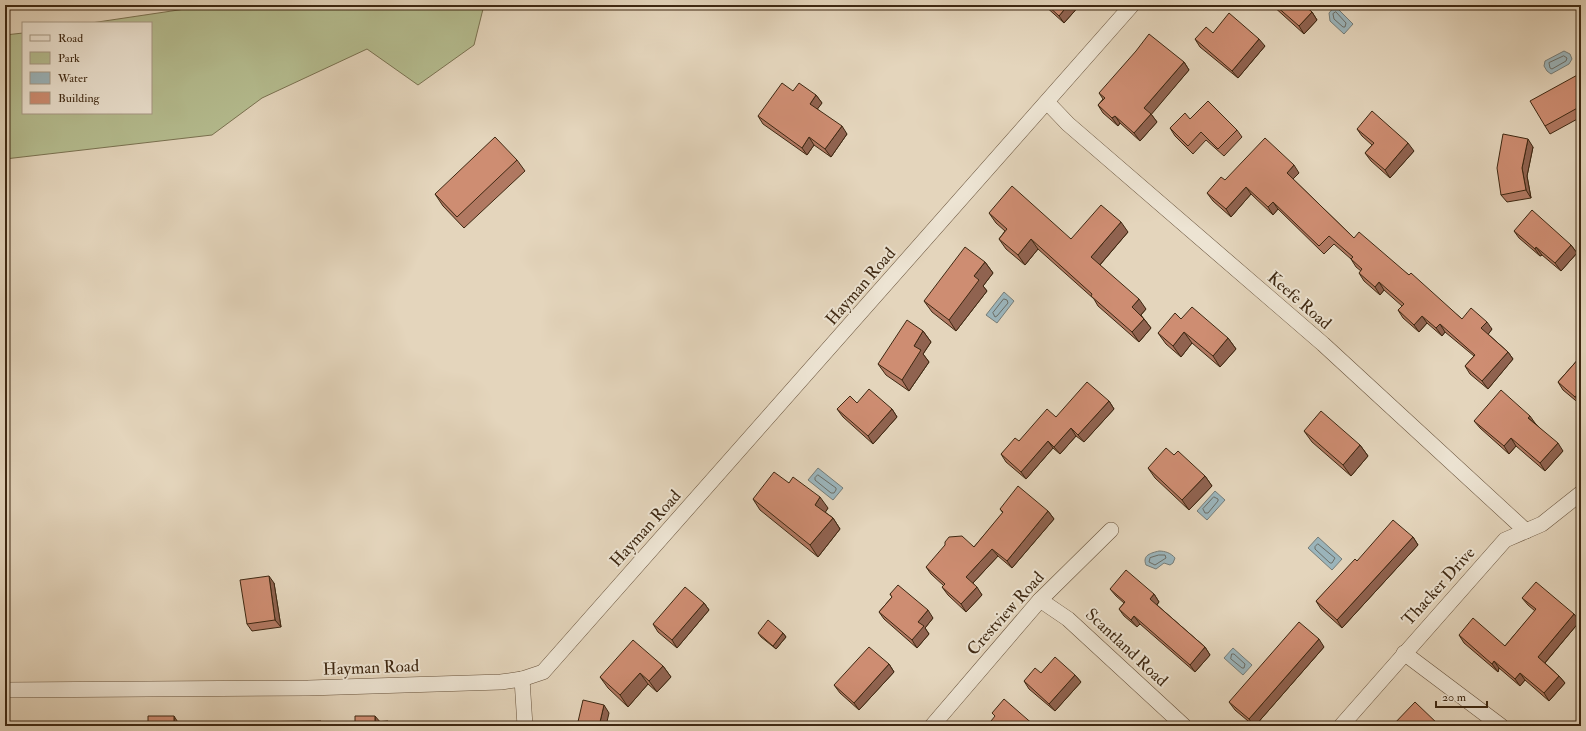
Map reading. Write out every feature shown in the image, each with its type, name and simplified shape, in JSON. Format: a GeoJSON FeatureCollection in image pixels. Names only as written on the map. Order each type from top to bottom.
{"type":"FeatureCollection","features":[{"type":"Feature","properties":{"kind":"street","name":"Hayman Road"},"geometry":{"type":"LineString","coordinates":[[5,690],[308,688],[501,682],[522,679],[543,672],[1132,5]]}},
{"type":"Feature","properties":{"kind":"street","name":"Keefe Road"},"geometry":{"type":"LineString","coordinates":[[1047,102],[1068,124],[1323,344],[1526,531]]}},
{"type":"Feature","properties":{"kind":"street","name":"Thacker Drive"},"geometry":{"type":"LineString","coordinates":[[1341,726],[1505,540],[1542,524],[1581,493]]}},
{"type":"Feature","properties":{"kind":"street","name":"Crestview Road"},"geometry":{"type":"LineString","coordinates":[[932,726],[1040,600],[1111,530]]}},
{"type":"Feature","properties":{"kind":"street","name":"Scantland Road"},"geometry":{"type":"LineString","coordinates":[[1040,600],[1068,619],[1184,726]]}},
{"type":"Feature","properties":{"kind":"street"},"geometry":{"type":"LineString","coordinates":[[1404,653],[1501,726]]}},
{"type":"Feature","properties":{"kind":"street"},"geometry":{"type":"LineString","coordinates":[[522,679],[525,726]]}},
{"type":"Feature","properties":{"kind":"green space"},"geometry":{"type":"Polygon","coordinates":[[[212,5],[484,5],[474,45],[418,85],[367,49],[262,98],[212,135],[5,159],[5,35],[22,33],[22,114],[152,114],[152,22],[98,22],[212,5]]]}},
{"type":"Feature","properties":{"kind":"water"},"geometry":{"type":"Polygon","coordinates":[[[1335,6],[1353,24],[1344,34],[1330,21],[1329,13],[1335,6]]]}},
{"type":"Feature","properties":{"kind":"water"},"geometry":{"type":"Polygon","coordinates":[[[1564,51],[1570,54],[1572,59],[1569,64],[1551,74],[1544,66],[1545,61],[1564,51]]]}},
{"type":"Feature","properties":{"kind":"water"},"geometry":{"type":"Polygon","coordinates":[[[1004,292],[1014,301],[997,323],[986,315],[1004,292]]]}},
{"type":"Feature","properties":{"kind":"water"},"geometry":{"type":"Polygon","coordinates":[[[818,468],[843,488],[833,500],[808,480],[818,468]]]}},
{"type":"Feature","properties":{"kind":"water"},"geometry":{"type":"Polygon","coordinates":[[[1215,491],[1225,500],[1207,520],[1197,511],[1215,491]]]}},
{"type":"Feature","properties":{"kind":"water"},"geometry":{"type":"Polygon","coordinates":[[[1318,537],[1342,559],[1332,570],[1308,548],[1318,537]]]}},
{"type":"Feature","properties":{"kind":"water"},"geometry":{"type":"Polygon","coordinates":[[[1159,551],[1163,551],[1173,556],[1175,558],[1173,563],[1170,565],[1164,563],[1156,569],[1146,565],[1146,557],[1159,551]]]}},
{"type":"Feature","properties":{"kind":"water"},"geometry":{"type":"Polygon","coordinates":[[[1233,648],[1252,665],[1243,675],[1224,658],[1233,648]]]}},
{"type":"Feature","properties":{"kind":"building"},"geometry":{"type":"Polygon","coordinates":[[[1047,5],[1068,5],[1059,16],[1047,5]]]}},
{"type":"Feature","properties":{"kind":"building"},"geometry":{"type":"Polygon","coordinates":[[[1275,5],[1304,5],[1312,12],[1299,26],[1275,5]]]}},
{"type":"Feature","properties":{"kind":"building"},"geometry":{"type":"Polygon","coordinates":[[[1229,13],[1259,39],[1232,71],[1195,39],[1206,27],[1213,33],[1229,13]]]}},
{"type":"Feature","properties":{"kind":"building"},"geometry":{"type":"Polygon","coordinates":[[[1149,34],[1184,62],[1144,108],[1151,114],[1134,133],[1115,116],[1112,118],[1098,105],[1105,98],[1099,93],[1149,34]]]}},
{"type":"Feature","properties":{"kind":"building"},"geometry":{"type":"Polygon","coordinates":[[[1581,73],[1581,106],[1545,126],[1530,101],[1581,73]]]}},
{"type":"Feature","properties":{"kind":"building"},"geometry":{"type":"Polygon","coordinates":[[[782,83],[793,91],[799,83],[816,95],[810,104],[842,126],[825,149],[809,137],[802,148],[758,116],[782,83]]]}},
{"type":"Feature","properties":{"kind":"building"},"geometry":{"type":"Polygon","coordinates":[[[1208,101],[1237,130],[1218,149],[1201,132],[1188,146],[1170,128],[1185,113],[1190,119],[1208,101]]]}},
{"type":"Feature","properties":{"kind":"building"},"geometry":{"type":"Polygon","coordinates":[[[1372,111],[1408,143],[1385,170],[1365,153],[1374,143],[1357,129],[1372,111]]]}},
{"type":"Feature","properties":{"kind":"building"},"geometry":{"type":"Polygon","coordinates":[[[1503,134],[1528,139],[1522,168],[1526,190],[1501,195],[1497,168],[1503,134]]]}},
{"type":"Feature","properties":{"kind":"building"},"geometry":{"type":"Polygon","coordinates":[[[495,137],[517,160],[457,217],[435,194],[495,137]]]}},
{"type":"Feature","properties":{"kind":"building"},"geometry":{"type":"Polygon","coordinates":[[[1265,138],[1294,165],[1287,173],[1354,238],[1359,232],[1409,275],[1411,273],[1462,319],[1471,308],[1487,322],[1481,328],[1508,352],[1482,381],[1465,366],[1475,355],[1440,324],[1436,328],[1422,316],[1414,325],[1398,310],[1404,304],[1379,282],[1375,287],[1359,273],[1362,269],[1351,259],[1353,257],[1329,236],[1319,246],[1273,202],[1268,207],[1246,187],[1226,209],[1207,193],[1221,177],[1225,180],[1265,138]]]}},
{"type":"Feature","properties":{"kind":"building"},"geometry":{"type":"Polygon","coordinates":[[[1012,186],[1071,239],[1101,205],[1121,222],[1091,257],[1139,299],[1132,307],[1144,319],[1132,332],[1091,296],[1092,294],[1031,239],[1018,255],[999,239],[1007,229],[989,213],[1012,186]]]}},
{"type":"Feature","properties":{"kind":"building"},"geometry":{"type":"Polygon","coordinates":[[[1532,210],[1571,245],[1555,263],[1536,247],[1535,249],[1514,231],[1532,210]]]}},
{"type":"Feature","properties":{"kind":"building"},"geometry":{"type":"Polygon","coordinates":[[[965,247],[985,262],[974,276],[979,280],[949,320],[924,301],[965,247]]]}},
{"type":"Feature","properties":{"kind":"building"},"geometry":{"type":"Polygon","coordinates":[[[1192,307],[1228,338],[1213,356],[1184,332],[1173,346],[1158,333],[1175,313],[1181,319],[1192,307]]]}},
{"type":"Feature","properties":{"kind":"building"},"geometry":{"type":"Polygon","coordinates":[[[907,320],[923,331],[914,346],[921,350],[902,380],[878,364],[907,320]]]}},
{"type":"Feature","properties":{"kind":"building"},"geometry":{"type":"Polygon","coordinates":[[[1581,356],[1581,390],[1575,397],[1558,382],[1581,356]]]}},
{"type":"Feature","properties":{"kind":"building"},"geometry":{"type":"Polygon","coordinates":[[[1087,382],[1109,401],[1078,435],[1071,428],[1054,447],[1048,441],[1021,472],[1001,454],[1015,438],[1019,441],[1047,409],[1056,417],[1087,382]]]}},
{"type":"Feature","properties":{"kind":"building"},"geometry":{"type":"Polygon","coordinates":[[[869,389],[892,409],[868,436],[837,409],[850,396],[857,403],[869,389]]]}},
{"type":"Feature","properties":{"kind":"building"},"geometry":{"type":"Polygon","coordinates":[[[1501,390],[1530,416],[1528,418],[1558,443],[1540,463],[1511,438],[1504,446],[1474,421],[1501,390]]]}},
{"type":"Feature","properties":{"kind":"building"},"geometry":{"type":"Polygon","coordinates":[[[1321,411],[1360,445],[1343,465],[1304,431],[1321,411]]]}},
{"type":"Feature","properties":{"kind":"building"},"geometry":{"type":"Polygon","coordinates":[[[1166,448],[1174,455],[1178,451],[1205,476],[1182,500],[1148,468],[1166,448]]]}},
{"type":"Feature","properties":{"kind":"building"},"geometry":{"type":"Polygon","coordinates":[[[774,472],[789,483],[793,477],[820,497],[815,505],[833,518],[810,545],[753,499],[774,472]]]}},
{"type":"Feature","properties":{"kind":"building"},"geometry":{"type":"Polygon","coordinates":[[[1018,486],[1048,511],[1007,561],[992,549],[966,577],[977,587],[961,604],[942,587],[945,584],[926,567],[945,545],[945,542],[949,537],[962,536],[974,547],[1003,512],[1000,509],[1018,486]]]}},
{"type":"Feature","properties":{"kind":"building"},"geometry":{"type":"Polygon","coordinates":[[[1393,520],[1413,537],[1337,620],[1316,601],[1355,559],[1357,561],[1393,520]]]}},
{"type":"Feature","properties":{"kind":"building"},"geometry":{"type":"Polygon","coordinates":[[[1126,570],[1154,594],[1150,599],[1205,647],[1190,665],[1134,616],[1131,620],[1119,609],[1125,602],[1110,589],[1126,570]]]}},
{"type":"Feature","properties":{"kind":"building"},"geometry":{"type":"Polygon","coordinates":[[[269,576],[275,620],[247,624],[240,580],[269,576]]]}},
{"type":"Feature","properties":{"kind":"building"},"geometry":{"type":"Polygon","coordinates":[[[1536,582],[1574,614],[1538,657],[1559,676],[1544,693],[1520,673],[1515,679],[1494,661],[1492,664],[1459,635],[1473,618],[1505,646],[1536,609],[1522,598],[1536,582]]]}},
{"type":"Feature","properties":{"kind":"building"},"geometry":{"type":"Polygon","coordinates":[[[898,585],[928,610],[918,622],[924,626],[912,640],[879,612],[892,597],[890,594],[898,585]]]}},
{"type":"Feature","properties":{"kind":"building"},"geometry":{"type":"Polygon","coordinates":[[[685,587],[704,603],[672,640],[653,624],[685,587]]]}},
{"type":"Feature","properties":{"kind":"building"},"geometry":{"type":"Polygon","coordinates":[[[768,620],[783,633],[773,646],[758,633],[768,620]]]}},
{"type":"Feature","properties":{"kind":"building"},"geometry":{"type":"Polygon","coordinates":[[[1299,622],[1319,639],[1249,719],[1229,702],[1299,622]]]}},
{"type":"Feature","properties":{"kind":"building"},"geometry":{"type":"Polygon","coordinates":[[[633,640],[663,666],[649,681],[640,673],[620,695],[600,677],[633,640]]]}},
{"type":"Feature","properties":{"kind":"building"},"geometry":{"type":"Polygon","coordinates":[[[869,647],[889,664],[854,703],[834,685],[869,647]]]}},
{"type":"Feature","properties":{"kind":"building"},"geometry":{"type":"Polygon","coordinates":[[[1055,657],[1075,675],[1049,704],[1024,681],[1035,668],[1041,673],[1055,657]]]}},
{"type":"Feature","properties":{"kind":"building"},"geometry":{"type":"Polygon","coordinates":[[[1004,699],[1035,726],[987,726],[995,716],[992,713],[1004,699]]]}},
{"type":"Feature","properties":{"kind":"building"},"geometry":{"type":"Polygon","coordinates":[[[583,700],[604,705],[600,722],[614,726],[577,726],[583,700]]]}},
{"type":"Feature","properties":{"kind":"building"},"geometry":{"type":"Polygon","coordinates":[[[1415,702],[1440,726],[1392,726],[1415,702]]]}},
{"type":"Feature","properties":{"kind":"building"},"geometry":{"type":"Polygon","coordinates":[[[148,716],[174,716],[174,722],[321,721],[321,726],[124,726],[124,724],[148,725],[148,716]]]}},
{"type":"Feature","properties":{"kind":"building"},"geometry":{"type":"Polygon","coordinates":[[[355,716],[375,716],[375,722],[388,721],[388,725],[401,726],[350,726],[350,723],[355,722],[355,716]]]}},
{"type":"Feature","properties":{"kind":"building"},"geometry":{"type":"Polygon","coordinates":[[[94,723],[94,726],[39,726],[39,724],[94,723]]]}}]}
